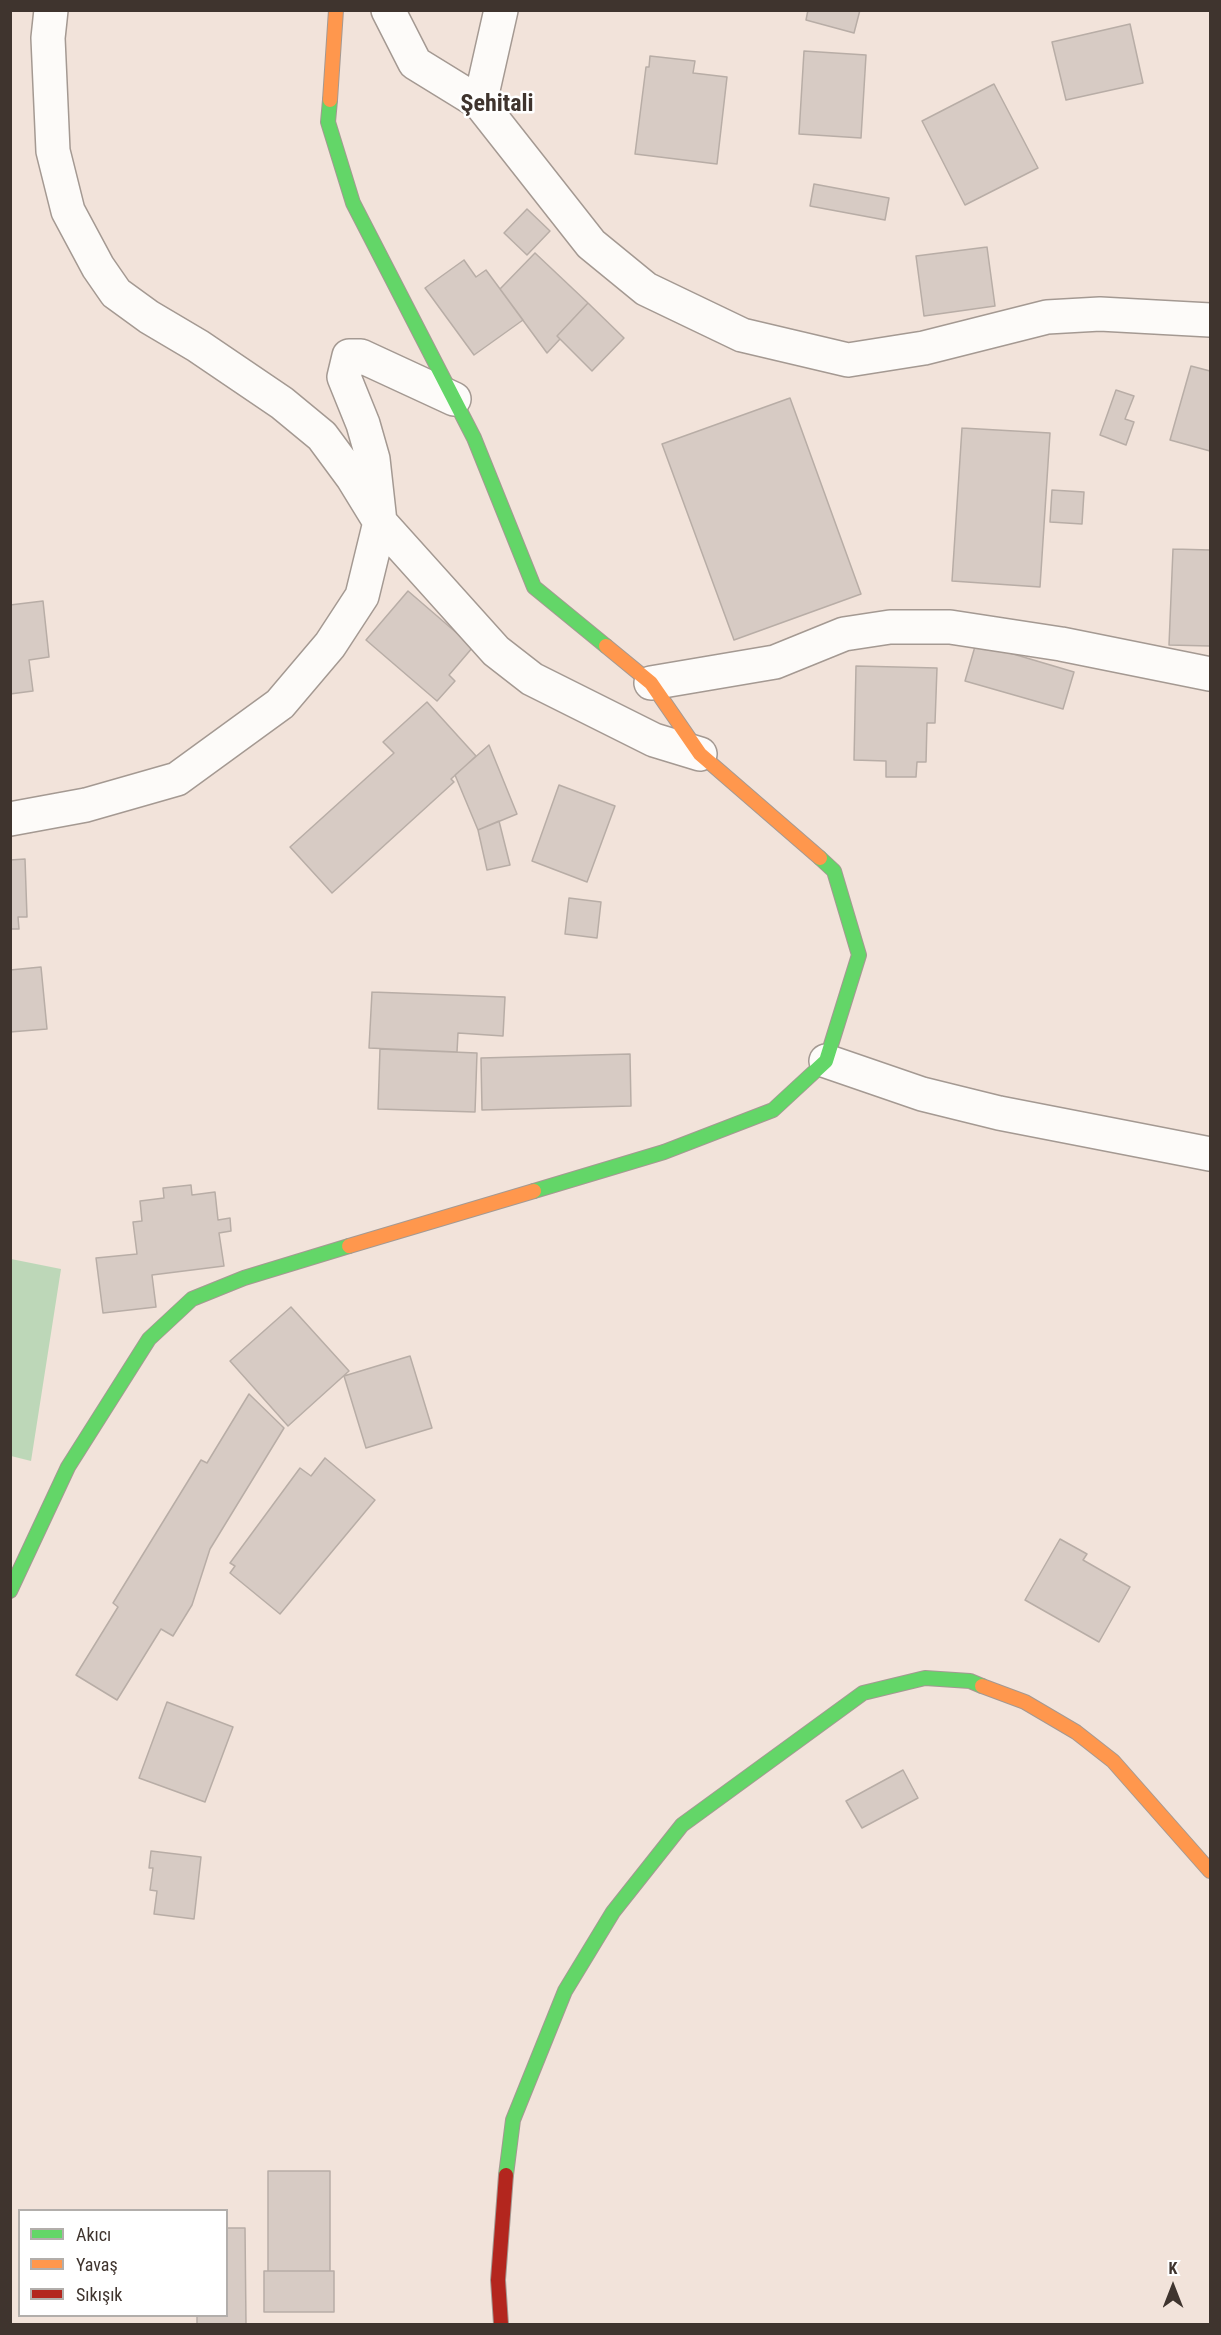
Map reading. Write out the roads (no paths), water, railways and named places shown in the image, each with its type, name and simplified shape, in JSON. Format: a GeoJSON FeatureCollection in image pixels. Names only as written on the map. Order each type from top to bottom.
{"type":"FeatureCollection","features":[{"type":"Feature","properties":{"kind":"street"},"geometry":{"type":"LineString","coordinates":[[51,10],[48,38],[53,151],[68,211],[98,267],[116,293],[282,403],[322,436],[353,478],[380,522],[496,651],[532,679],[654,741],[700,754]]}},
{"type":"Feature","properties":{"kind":"street"},"geometry":{"type":"LineString","coordinates":[[10,1591],[68,1467],[149,1339],[192,1299],[244,1278],[664,1152],[773,1110],[826,1061],[859,955],[834,871],[700,754],[651,683],[534,587],[474,438],[353,203],[328,122],[336,10]]}},
{"type":"Feature","properties":{"kind":"street"},"geometry":{"type":"LineString","coordinates":[[388,10],[415,63],[480,104],[591,244],[646,289],[742,335],[848,360],[924,348],[1047,317],[1100,314],[1210,320]]}},
{"type":"Feature","properties":{"kind":"street"},"geometry":{"type":"LineString","coordinates":[[480,104],[501,10]]}},
{"type":"Feature","properties":{"kind":"street"},"geometry":{"type":"LineString","coordinates":[[10,819],[86,805],[177,778],[280,704],[330,645],[362,596],[380,522],[373,459],[363,424],[344,377],[349,356],[361,356],[454,399]]}},
{"type":"Feature","properties":{"kind":"street"},"geometry":{"type":"LineString","coordinates":[[651,683],[776,662],[844,634],[890,627],[961,629],[1061,644],[1210,674]]}},
{"type":"Feature","properties":{"kind":"street"},"geometry":{"type":"LineString","coordinates":[[826,1061],[922,1094],[999,1113],[1210,1154]]}},
{"type":"Feature","properties":{"kind":"street"},"geometry":{"type":"LineString","coordinates":[[501,2325],[498,2280],[503,2197],[513,2120],[565,1991],[613,1912],[682,1825],[863,1693],[925,1678],[970,1681],[1025,1702],[1076,1732],[1113,1761],[1210,1871]]}},
{"type":"Feature","properties":{"kind":"district","name":"Şehitali"},"geometry":{"type":"Point","coordinates":[497,105]}}]}
